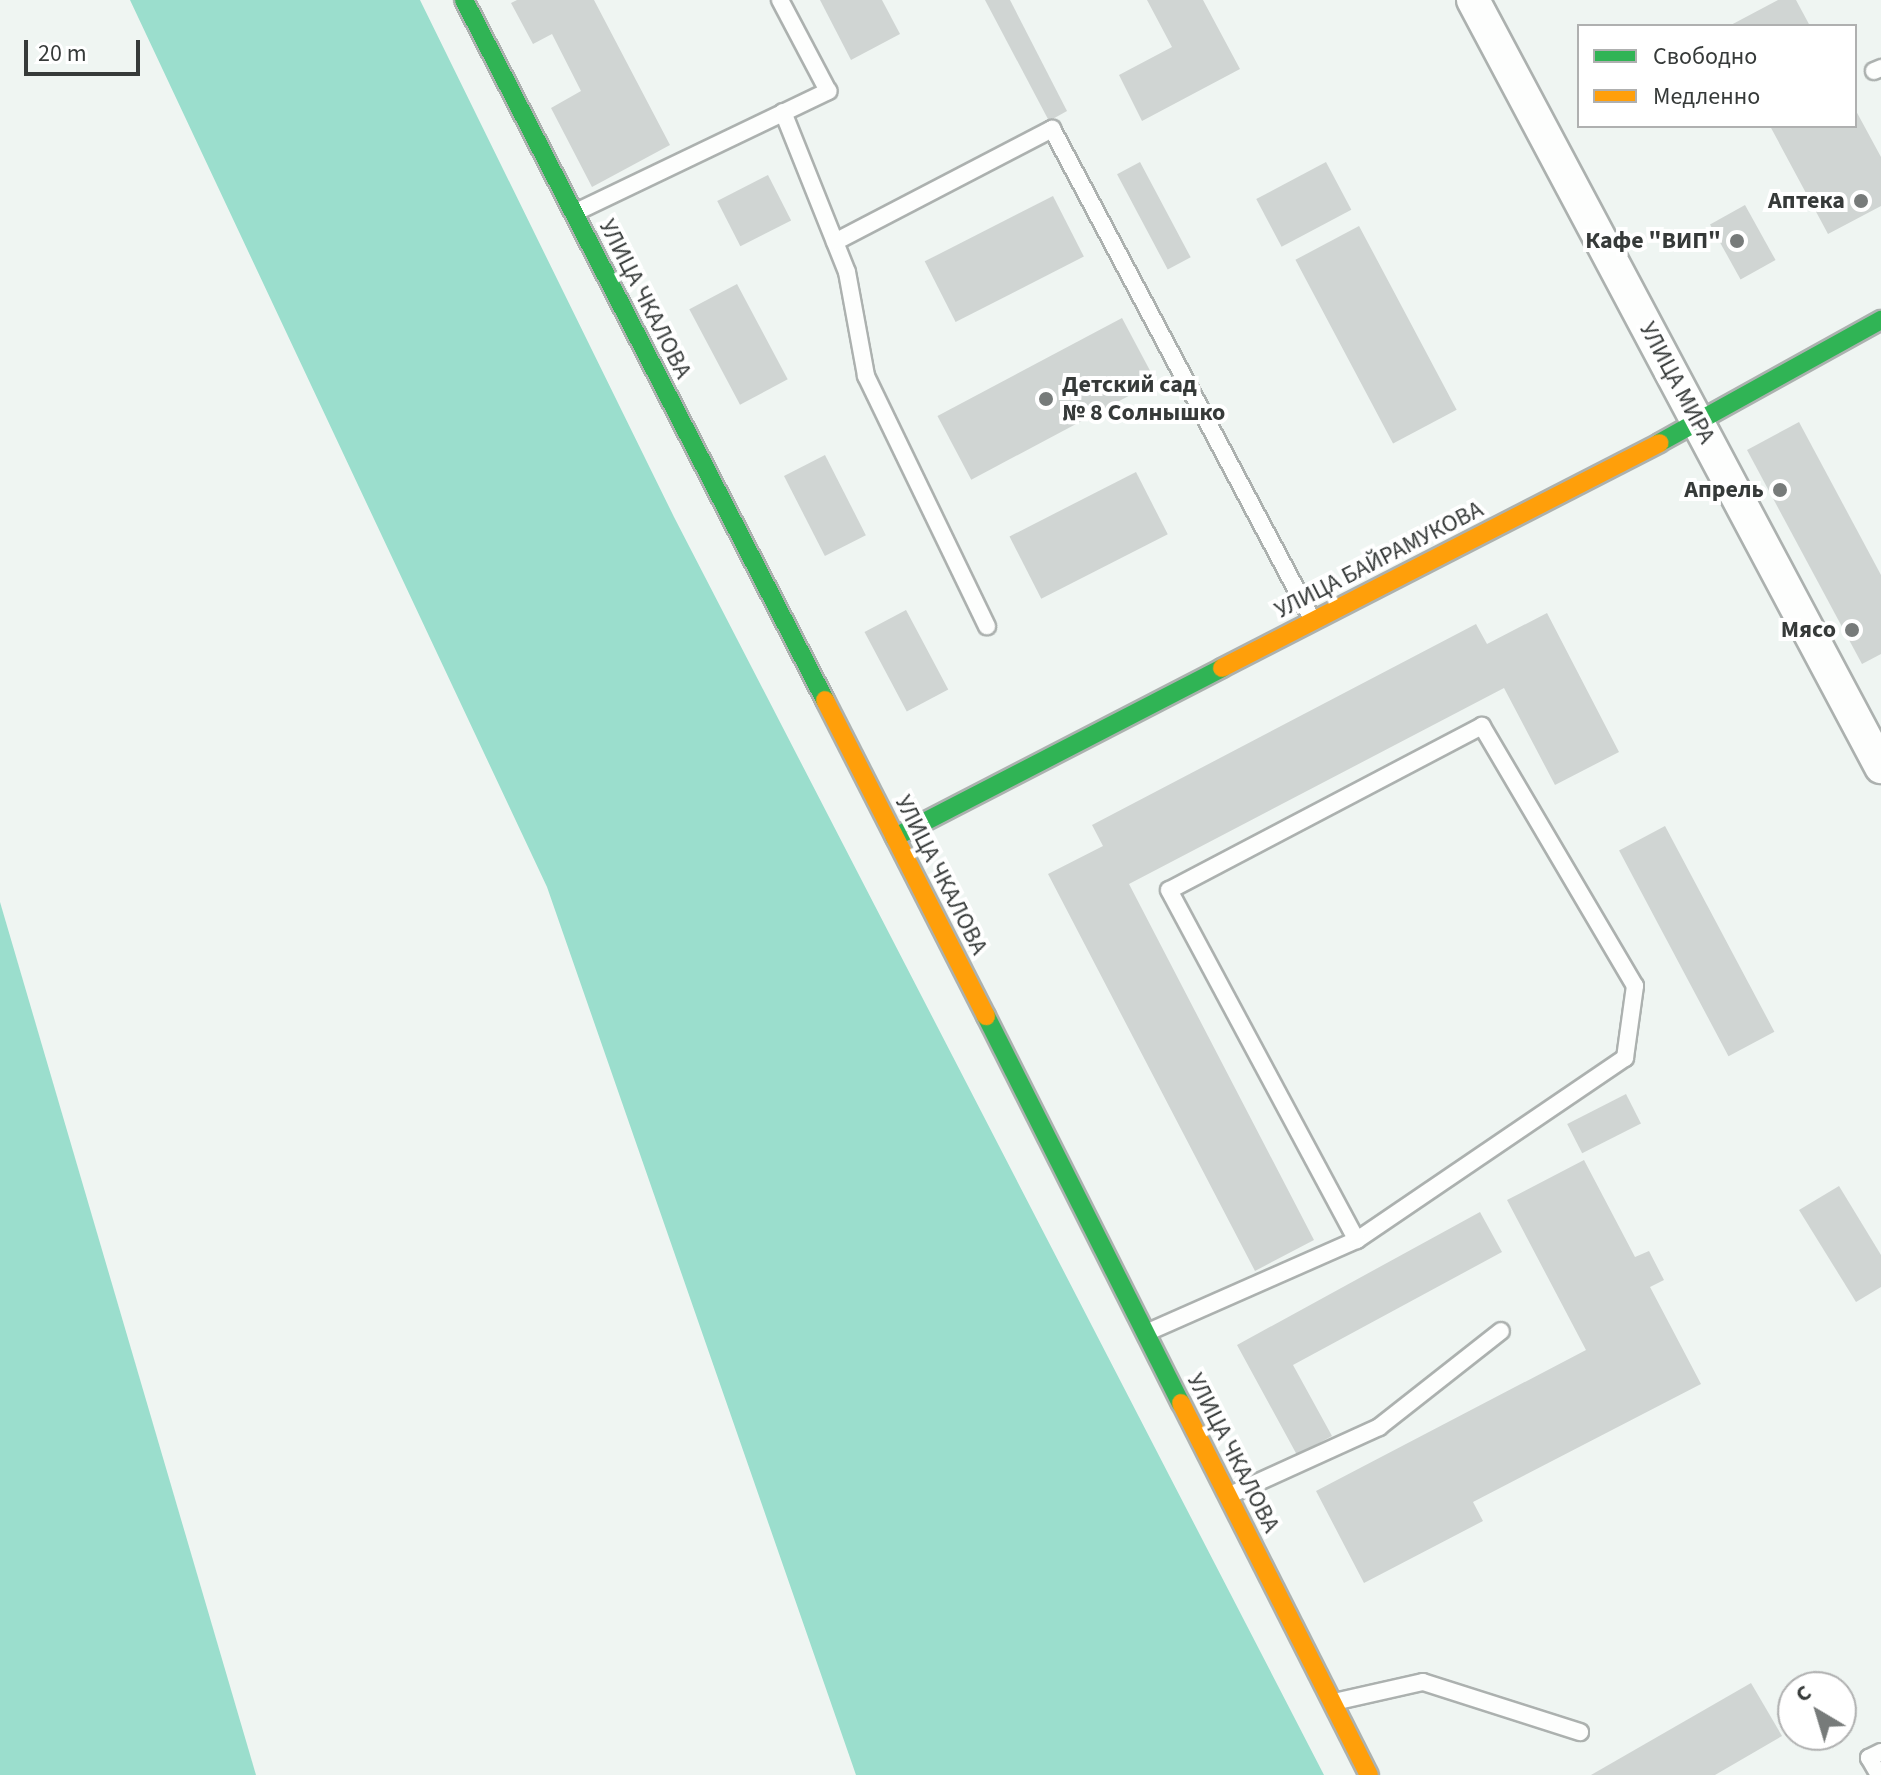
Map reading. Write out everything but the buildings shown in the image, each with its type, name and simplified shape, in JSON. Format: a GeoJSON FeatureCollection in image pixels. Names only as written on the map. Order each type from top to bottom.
{"type":"FeatureCollection","features":[{"type":"Feature","properties":{"kind":"street","name":"УЛИЦА ЧКАЛОВА"},"geometry":{"type":"LineString","coordinates":[[464,0],[895,837],[1369,1775]]}},
{"type":"Feature","properties":{"kind":"street","name":"УЛИЦА МИРА"},"geometry":{"type":"LineString","coordinates":[[1473,0],[1881,767]]}},
{"type":"Feature","properties":{"kind":"street","name":"УЛИЦА БАЙРАМУКОВА"},"geometry":{"type":"LineString","coordinates":[[895,837],[1698,423],[1881,320]]}},
{"type":"Feature","properties":{"kind":"lane"},"geometry":{"type":"LineString","coordinates":[[574,213],[828,91],[780,0]]}},
{"type":"Feature","properties":{"kind":"lane"},"geometry":{"type":"LineString","coordinates":[[783,112],[847,272],[866,376],[987,626]]}},
{"type":"Feature","properties":{"kind":"lane"},"geometry":{"type":"LineString","coordinates":[[835,242],[1052,129],[1313,621]]}},
{"type":"Feature","properties":{"kind":"lane"},"geometry":{"type":"LineString","coordinates":[[1145,1333],[1357,1240],[1625,1058],[1635,986],[1482,726],[1169,890],[1357,1240]]}},
{"type":"Feature","properties":{"kind":"lane"},"geometry":{"type":"LineString","coordinates":[[1228,1496],[1379,1427],[1501,1331]]}},
{"type":"Feature","properties":{"kind":"lane"},"geometry":{"type":"LineString","coordinates":[[1332,1702],[1423,1682],[1580,1732]]}},
{"type":"Feature","properties":{"kind":"lane"},"geometry":{"type":"LineString","coordinates":[[1879,1775],[1869,1758],[1881,1752]]}},
{"type":"Feature","properties":{"kind":"green space"},"geometry":{"type":"Polygon","coordinates":[[[130,0],[420,0],[674,517],[1324,1775],[856,1775],[547,887],[130,0]]]}},
{"type":"Feature","properties":{"kind":"green space"},"geometry":{"type":"Polygon","coordinates":[[[0,902],[256,1775],[0,1775],[0,902]]]}},
{"type":"Feature","properties":{"kind":"traffic: fast"},"geometry":{"type":"LineString","coordinates":[[464,0],[825,700]]}},
{"type":"Feature","properties":{"kind":"traffic: fast"},"geometry":{"type":"LineString","coordinates":[[1659,443],[1881,320]]}},
{"type":"Feature","properties":{"kind":"traffic: fast"},"geometry":{"type":"LineString","coordinates":[[895,837],[1222,668]]}},
{"type":"Feature","properties":{"kind":"traffic: fast"},"geometry":{"type":"LineString","coordinates":[[986,1016],[1181,1403]]}},
{"type":"Feature","properties":{"kind":"traffic: slow"},"geometry":{"type":"LineString","coordinates":[[1222,668],[1659,443]]}},
{"type":"Feature","properties":{"kind":"traffic: slow"},"geometry":{"type":"LineString","coordinates":[[825,700],[986,1016]]}},
{"type":"Feature","properties":{"kind":"traffic: slow"},"geometry":{"type":"LineString","coordinates":[[1181,1403],[1369,1775]]}},
{"type":"Feature","properties":{"kind":"place","name":"Аптека"},"geometry":{"type":"Point","coordinates":[1861,201]}},
{"type":"Feature","properties":{"kind":"place","name":"Кафе \"ВИП\""},"geometry":{"type":"Point","coordinates":[1737,241]}},
{"type":"Feature","properties":{"kind":"place","name":"Детский сад № 8 Солнышко"},"geometry":{"type":"Point","coordinates":[1046,399]}},
{"type":"Feature","properties":{"kind":"place","name":"Апрель"},"geometry":{"type":"Point","coordinates":[1780,490]}},
{"type":"Feature","properties":{"kind":"place","name":"Мясо"},"geometry":{"type":"Point","coordinates":[1852,630]}}]}
